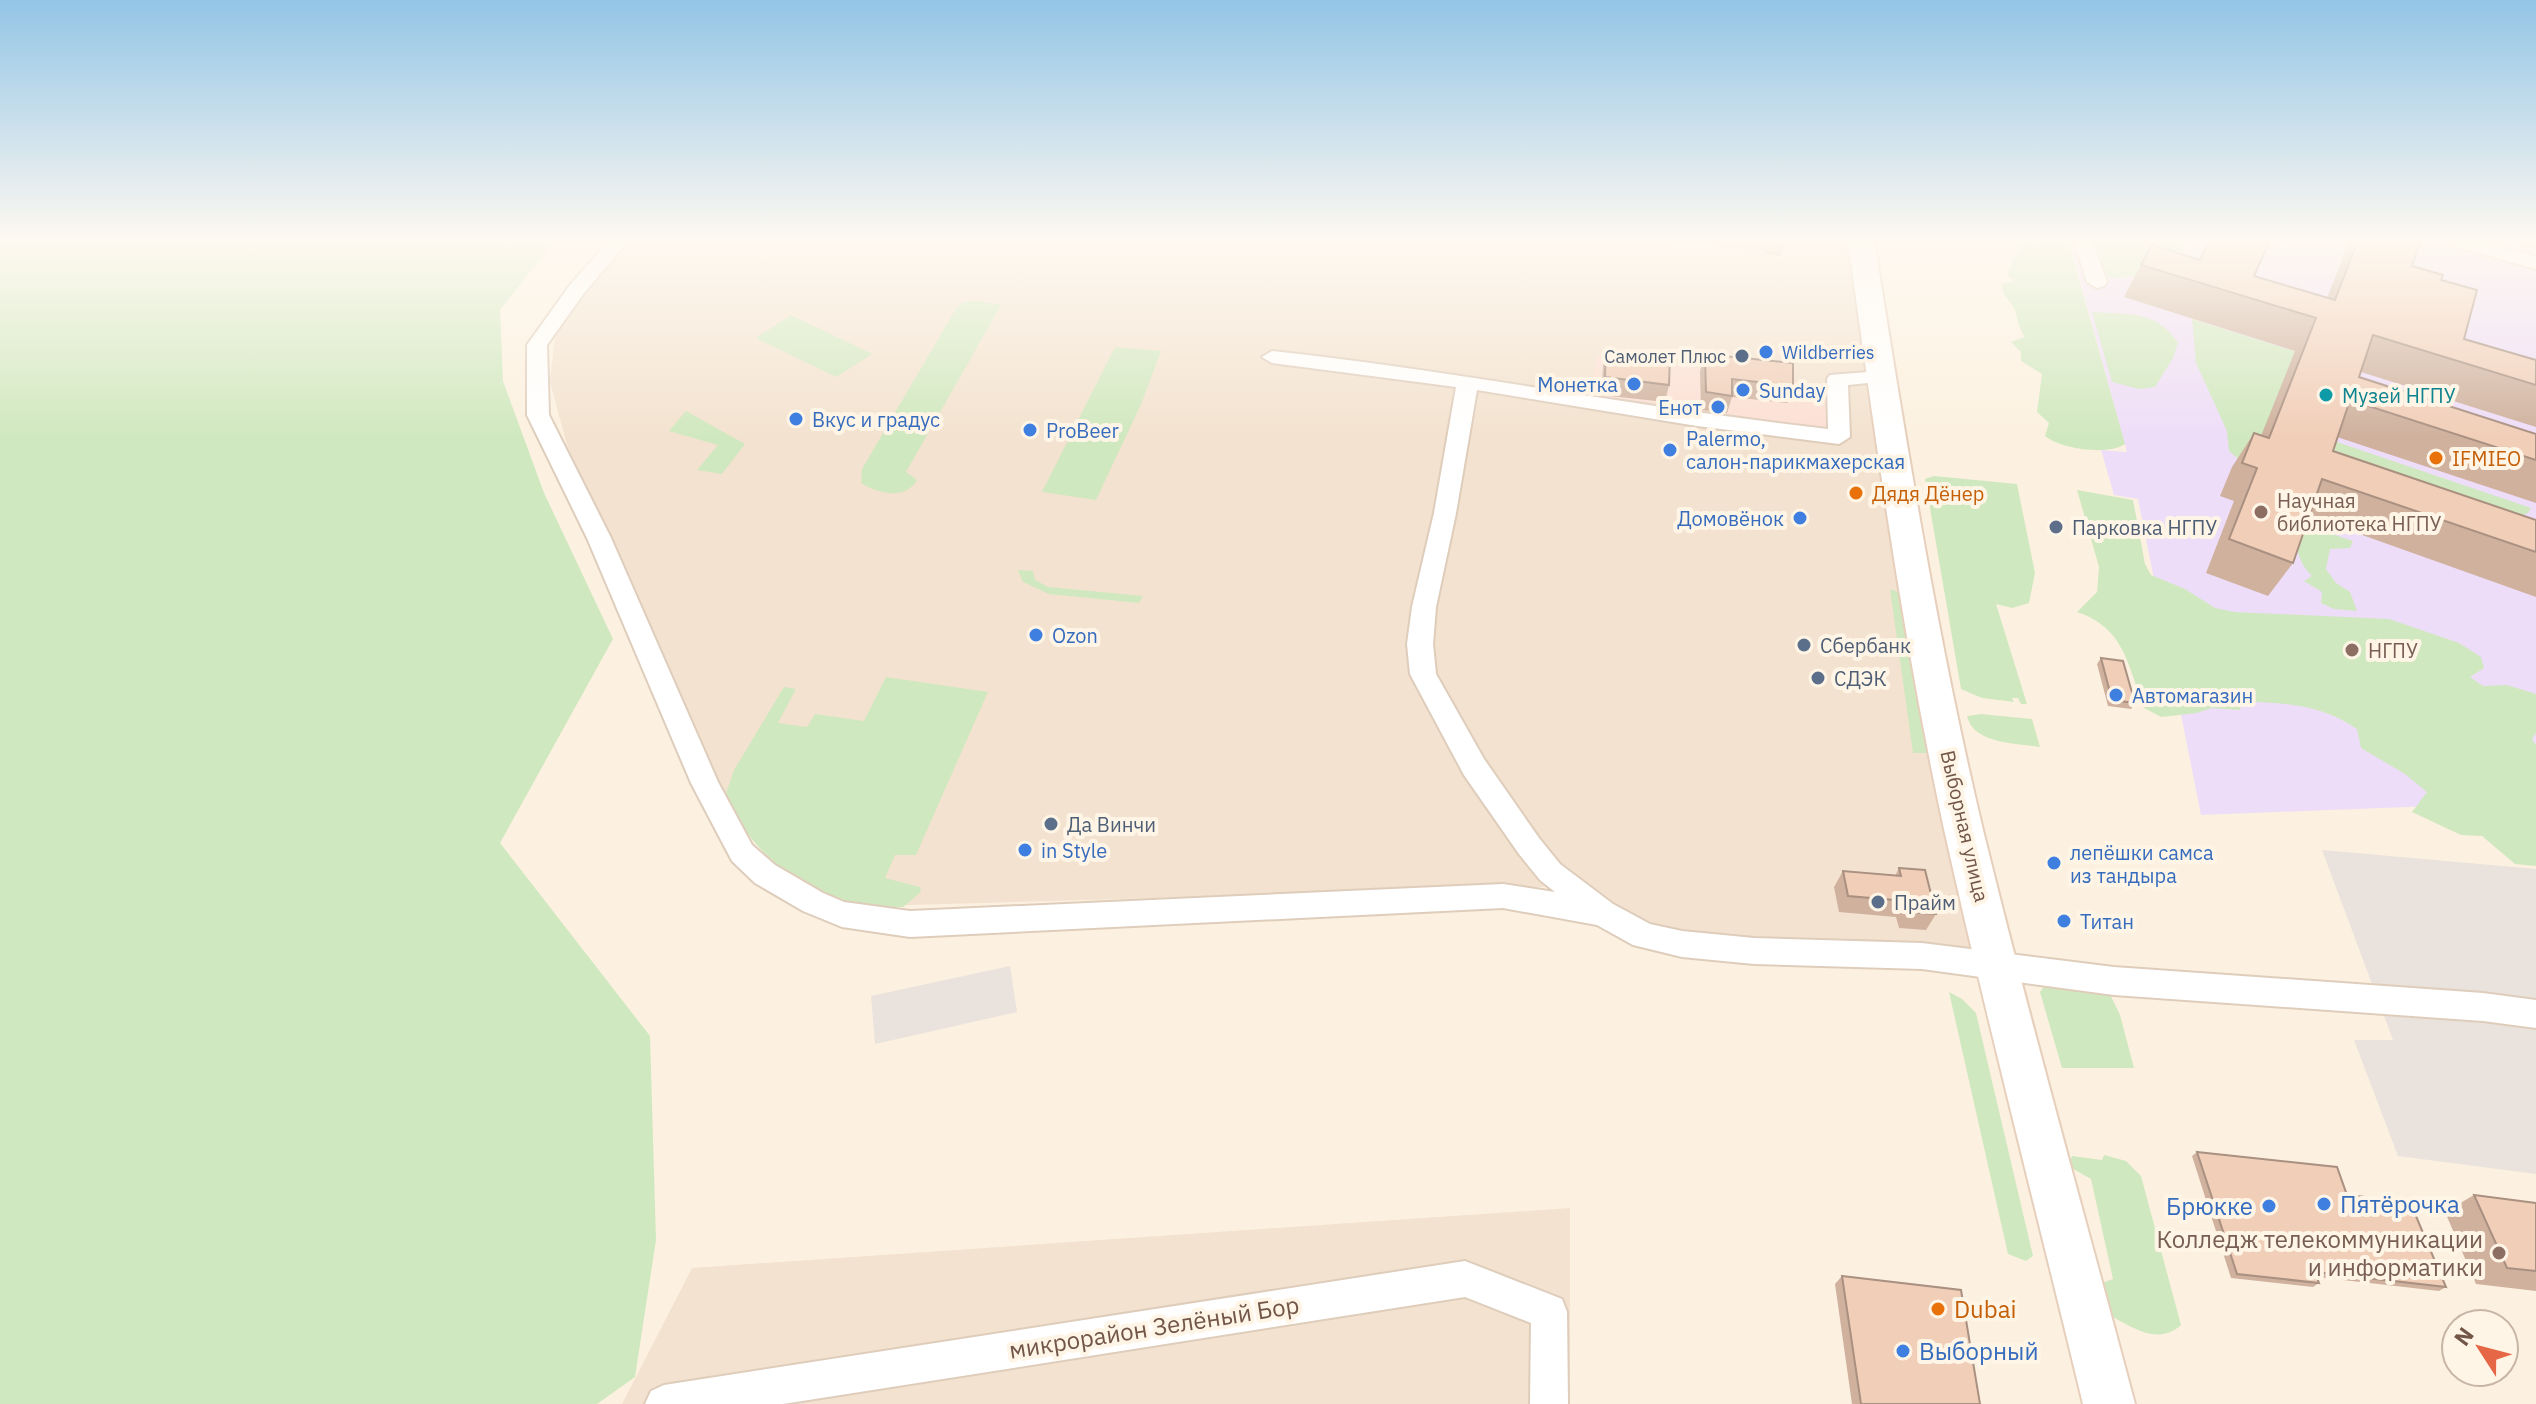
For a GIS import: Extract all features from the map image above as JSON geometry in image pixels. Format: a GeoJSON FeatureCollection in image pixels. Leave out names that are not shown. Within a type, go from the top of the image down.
{"type":"FeatureCollection","features":[{"type":"Feature","properties":{"kind":"main road","name":"Выборная улица"},"geometry":{"type":"LineString","coordinates":[[1871,306],[1942,727],[2109,1404]]}},
{"type":"Feature","properties":{"kind":"street"},"geometry":{"type":"LineString","coordinates":[[565,306],[537,345],[538,415],[599,538],[705,783],[742,853],[765,874],[813,902],[842,914],[910,924],[1503,896],[1603,913]]}},
{"type":"Feature","properties":{"kind":"street"},"geometry":{"type":"LineString","coordinates":[[1272,357],[1468,381],[1590,403],[1839,437],[1837,379],[1881,377]]}},
{"type":"Feature","properties":{"kind":"street"},"geometry":{"type":"LineString","coordinates":[[1468,381],[1445,513],[1424,607],[1420,644],[1423,674],[1474,767],[1529,846],[1550,872],[1603,913],[1644,936],[1682,944],[1754,951],[1922,956],[2114,981],[2483,1007],[2536,1014]]}},
{"type":"Feature","properties":{"kind":"street","name":"микрорайон Зелёный Бор"},"geometry":{"type":"LineString","coordinates":[[664,1404],[1465,1279],[1549,1312],[1549,1404]]}},
{"type":"Feature","properties":{"kind":"shaded area"},"geometry":{"type":"Polygon","coordinates":[[[577,306],[1861,306],[1976,948],[1678,933],[1636,924],[1576,886],[874,906],[813,886],[765,849],[724,792],[567,445],[550,382],[555,333],[577,306]]]}},
{"type":"Feature","properties":{"kind":"shaded area","name":"НГПУ"},"geometry":{"type":"Polygon","coordinates":[[[2087,306],[2536,306],[2536,802],[2201,815],[2138,499],[2114,495],[2101,450],[2127,452],[2087,306]]]}},
{"type":"Feature","properties":{"kind":"shaded area"},"geometry":{"type":"Polygon","coordinates":[[[1596,355],[1836,386],[1839,437],[1590,403],[1596,355]]]}},
{"type":"Feature","properties":{"kind":"shaded area"},"geometry":{"type":"Polygon","coordinates":[[[2322,850],[2536,869],[2536,1174],[2398,1156],[2354,1040],[2393,1040],[2322,850]]]}},
{"type":"Feature","properties":{"kind":"shaded area"},"geometry":{"type":"Polygon","coordinates":[[[1010,966],[1017,1012],[875,1044],[871,996],[1010,966]]]}},
{"type":"Feature","properties":{"kind":"shaded area"},"geometry":{"type":"Polygon","coordinates":[[[1570,1208],[1570,1404],[622,1404],[692,1268],[1570,1208]]]}},
{"type":"Feature","properties":{"kind":"green space"},"geometry":{"type":"Polygon","coordinates":[[[0,306],[504,306],[500,310],[503,381],[544,493],[613,639],[500,843],[650,1036],[656,1240],[635,1377],[597,1404],[0,1404],[0,306]]]}},
{"type":"Feature","properties":{"kind":"green space"},"geometry":{"type":"Polygon","coordinates":[[[1001,306],[906,472],[917,480],[899,493],[875,490],[861,483],[862,469],[957,307],[1001,306]]]}},
{"type":"Feature","properties":{"kind":"green space"},"geometry":{"type":"Polygon","coordinates":[[[2012,306],[2086,306],[2125,444],[2108,450],[2085,449],[2052,441],[2045,436],[2049,423],[2037,412],[2042,374],[2021,361],[2021,352],[2011,342],[2025,337],[2012,306]]]}},
{"type":"Feature","properties":{"kind":"green space"},"geometry":{"type":"Polygon","coordinates":[[[2092,312],[2140,316],[2160,324],[2169,332],[2178,343],[2173,358],[2155,387],[2139,389],[2112,382],[2092,312]]]}},
{"type":"Feature","properties":{"kind":"green space"},"geometry":{"type":"Polygon","coordinates":[[[791,315],[872,354],[836,377],[756,338],[791,315]]]}},
{"type":"Feature","properties":{"kind":"green space"},"geometry":{"type":"Polygon","coordinates":[[[2192,319],[2313,357],[2248,467],[2229,451],[2227,431],[2196,363],[2192,319]]]}},
{"type":"Feature","properties":{"kind":"green space"},"geometry":{"type":"Polygon","coordinates":[[[1115,347],[1161,351],[1142,402],[1096,500],[1042,492],[1115,347]]]}},
{"type":"Feature","properties":{"kind":"green space"},"geometry":{"type":"Polygon","coordinates":[[[686,411],[745,444],[722,474],[697,470],[718,445],[669,431],[686,411]]]}},
{"type":"Feature","properties":{"kind":"green space"},"geometry":{"type":"Polygon","coordinates":[[[2334,441],[2531,508],[2528,513],[2512,519],[2330,451],[2334,441]]]}},
{"type":"Feature","properties":{"kind":"green space"},"geometry":{"type":"Polygon","coordinates":[[[1934,476],[2017,484],[2035,573],[2029,603],[2012,608],[1996,604],[2027,704],[2021,704],[2018,698],[2012,698],[2014,702],[1982,698],[1961,689],[1925,479],[1934,476]]]}},
{"type":"Feature","properties":{"kind":"green space"},"geometry":{"type":"Polygon","coordinates":[[[2077,490],[2133,500],[2145,564],[2151,575],[2185,589],[2215,608],[2235,612],[2389,619],[2459,643],[2481,657],[2484,668],[2470,677],[2483,686],[2507,685],[2536,694],[2536,733],[2532,739],[2536,745],[2536,866],[2515,864],[2482,836],[2461,835],[2412,812],[2427,792],[2405,774],[2361,748],[2357,729],[2329,714],[2302,706],[2242,701],[2240,710],[2211,708],[2197,713],[2161,717],[2144,708],[2128,663],[2115,638],[2093,619],[2077,612],[2097,592],[2099,567],[2077,490]]]}},
{"type":"Feature","properties":{"kind":"green space"},"geometry":{"type":"Polygon","coordinates":[[[2299,528],[2326,532],[2353,541],[2350,548],[2330,549],[2326,569],[2336,583],[2350,592],[2357,611],[2334,609],[2321,603],[2322,592],[2304,581],[2312,576],[2299,554],[2299,528]]]}},
{"type":"Feature","properties":{"kind":"green space"},"geometry":{"type":"Polygon","coordinates":[[[1018,570],[1033,571],[1035,580],[1048,587],[1143,596],[1139,603],[1049,594],[1023,582],[1018,570]]]}},
{"type":"Feature","properties":{"kind":"green space"},"geometry":{"type":"Polygon","coordinates":[[[1890,589],[1902,594],[1927,753],[1913,753],[1890,589]]]}},
{"type":"Feature","properties":{"kind":"green space"},"geometry":{"type":"Polygon","coordinates":[[[886,677],[988,692],[916,855],[895,855],[885,878],[920,887],[921,892],[903,907],[859,905],[837,899],[797,879],[778,866],[747,833],[726,793],[734,770],[784,687],[796,689],[778,723],[807,727],[815,714],[864,721],[886,677]]]}},
{"type":"Feature","properties":{"kind":"green space"},"geometry":{"type":"Polygon","coordinates":[[[1981,714],[2032,719],[2040,747],[1986,737],[1971,725],[1967,716],[1981,714]]]}},
{"type":"Feature","properties":{"kind":"green space"},"geometry":{"type":"Polygon","coordinates":[[[2045,985],[2107,988],[2120,1015],[2134,1068],[2062,1068],[2040,992],[2045,985]]]}},
{"type":"Feature","properties":{"kind":"green space"},"geometry":{"type":"Polygon","coordinates":[[[1949,992],[1962,999],[1976,1013],[2033,1256],[2026,1261],[2008,1254],[1949,992]]]}},
{"type":"Feature","properties":{"kind":"green space"},"geometry":{"type":"Polygon","coordinates":[[[2104,1155],[2126,1161],[2141,1176],[2181,1325],[2172,1331],[2162,1334],[2144,1332],[2105,1313],[2099,1284],[2113,1279],[2091,1179],[2068,1166],[2072,1156],[2102,1160],[2104,1155]]]}},
{"type":"Feature","properties":{"kind":"building"},"geometry":{"type":"Polygon","coordinates":[[[2275,306],[2473,306],[2464,339],[2536,360],[2536,385],[2373,335],[2359,377],[2536,434],[2536,460],[2350,400],[2333,451],[2536,520],[2536,552],[2322,479],[2293,563],[2229,539],[2257,468],[2242,463],[2254,433],[2269,438],[2316,318],[2275,306]]]}},
{"type":"Feature","properties":{"kind":"building"},"geometry":{"type":"Polygon","coordinates":[[[1606,349],[1670,356],[1669,385],[1605,377],[1606,349]]]}},
{"type":"Feature","properties":{"kind":"building"},"geometry":{"type":"Polygon","coordinates":[[[1705,354],[1793,363],[1793,386],[1732,379],[1732,396],[1706,392],[1705,354]]]}},
{"type":"Feature","properties":{"kind":"building","name":"Автомагазин"},"geometry":{"type":"Polygon","coordinates":[[[2101,658],[2123,661],[2135,703],[2112,700],[2101,658]]]}},
{"type":"Feature","properties":{"kind":"building"},"geometry":{"type":"Polygon","coordinates":[[[1899,868],[1925,870],[1936,914],[1909,912],[1906,901],[1848,896],[1843,871],[1901,876],[1899,868]]]}},
{"type":"Feature","properties":{"kind":"building"},"geometry":{"type":"Polygon","coordinates":[[[2197,1152],[2337,1167],[2347,1195],[2410,1202],[2446,1287],[2315,1272],[2319,1283],[2237,1274],[2197,1152]]]}},
{"type":"Feature","properties":{"kind":"building"},"geometry":{"type":"Polygon","coordinates":[[[2474,1195],[2536,1203],[2536,1271],[2507,1268],[2474,1195]]]}},
{"type":"Feature","properties":{"kind":"building","name":"Выборный"},"geometry":{"type":"Polygon","coordinates":[[[1842,1276],[1961,1290],[1980,1404],[1861,1404],[1842,1276]]]}},
{"type":"Feature","properties":{"kind":"place","name":"Wildberries"},"geometry":{"type":"Point","coordinates":[1766,352]}},
{"type":"Feature","properties":{"kind":"place","name":"Самолет Плюс"},"geometry":{"type":"Point","coordinates":[1742,356]}},
{"type":"Feature","properties":{"kind":"place","name":"Монетка"},"geometry":{"type":"Point","coordinates":[1634,384]}},
{"type":"Feature","properties":{"kind":"place","name":"Sunday"},"geometry":{"type":"Point","coordinates":[1743,390]}},
{"type":"Feature","properties":{"kind":"place","name":"Музей НГПУ"},"geometry":{"type":"Point","coordinates":[2326,395]}},
{"type":"Feature","properties":{"kind":"place","name":"Енот"},"geometry":{"type":"Point","coordinates":[1718,407]}},
{"type":"Feature","properties":{"kind":"place","name":"Вкус и градус"},"geometry":{"type":"Point","coordinates":[796,419]}},
{"type":"Feature","properties":{"kind":"place","name":"ProBeer"},"geometry":{"type":"Point","coordinates":[1030,430]}},
{"type":"Feature","properties":{"kind":"place","name":"Palermo, салон-парикмахерская"},"geometry":{"type":"Point","coordinates":[1670,450]}},
{"type":"Feature","properties":{"kind":"place","name":"IFMIEO"},"geometry":{"type":"Point","coordinates":[2436,458]}},
{"type":"Feature","properties":{"kind":"place","name":"Дядя Дёнер"},"geometry":{"type":"Point","coordinates":[1856,493]}},
{"type":"Feature","properties":{"kind":"place","name":"Научная библиотека НГПУ"},"geometry":{"type":"Point","coordinates":[2261,512]}},
{"type":"Feature","properties":{"kind":"place","name":"Домовёнок"},"geometry":{"type":"Point","coordinates":[1800,518]}},
{"type":"Feature","properties":{"kind":"place","name":"Парковка НГПУ"},"geometry":{"type":"Point","coordinates":[2056,527]}},
{"type":"Feature","properties":{"kind":"place","name":"Ozon"},"geometry":{"type":"Point","coordinates":[1036,635]}},
{"type":"Feature","properties":{"kind":"place","name":"Сбербанк"},"geometry":{"type":"Point","coordinates":[1804,645]}},
{"type":"Feature","properties":{"kind":"place","name":"НГПУ"},"geometry":{"type":"Point","coordinates":[2352,650]}},
{"type":"Feature","properties":{"kind":"place","name":"СДЭК"},"geometry":{"type":"Point","coordinates":[1818,678]}},
{"type":"Feature","properties":{"kind":"place","name":"Автомагазин"},"geometry":{"type":"Point","coordinates":[2116,695]}},
{"type":"Feature","properties":{"kind":"place","name":"Да Винчи"},"geometry":{"type":"Point","coordinates":[1051,824]}},
{"type":"Feature","properties":{"kind":"place","name":"in Style"},"geometry":{"type":"Point","coordinates":[1025,850]}},
{"type":"Feature","properties":{"kind":"place","name":"лепёшки самса из тандыра"},"geometry":{"type":"Point","coordinates":[2054,863]}},
{"type":"Feature","properties":{"kind":"place","name":"Прайм"},"geometry":{"type":"Point","coordinates":[1878,902]}},
{"type":"Feature","properties":{"kind":"place","name":"Титан"},"geometry":{"type":"Point","coordinates":[2064,921]}},
{"type":"Feature","properties":{"kind":"place","name":"Пятёрочка"},"geometry":{"type":"Point","coordinates":[2324,1204]}},
{"type":"Feature","properties":{"kind":"place","name":"Брюкке"},"geometry":{"type":"Point","coordinates":[2269,1206]}},
{"type":"Feature","properties":{"kind":"place","name":"Колледж телекоммуникации и информатики"},"geometry":{"type":"Point","coordinates":[2499,1253]}},
{"type":"Feature","properties":{"kind":"place","name":"Dubai"},"geometry":{"type":"Point","coordinates":[1938,1309]}},
{"type":"Feature","properties":{"kind":"place","name":"Выборный"},"geometry":{"type":"Point","coordinates":[1903,1351]}}]}
